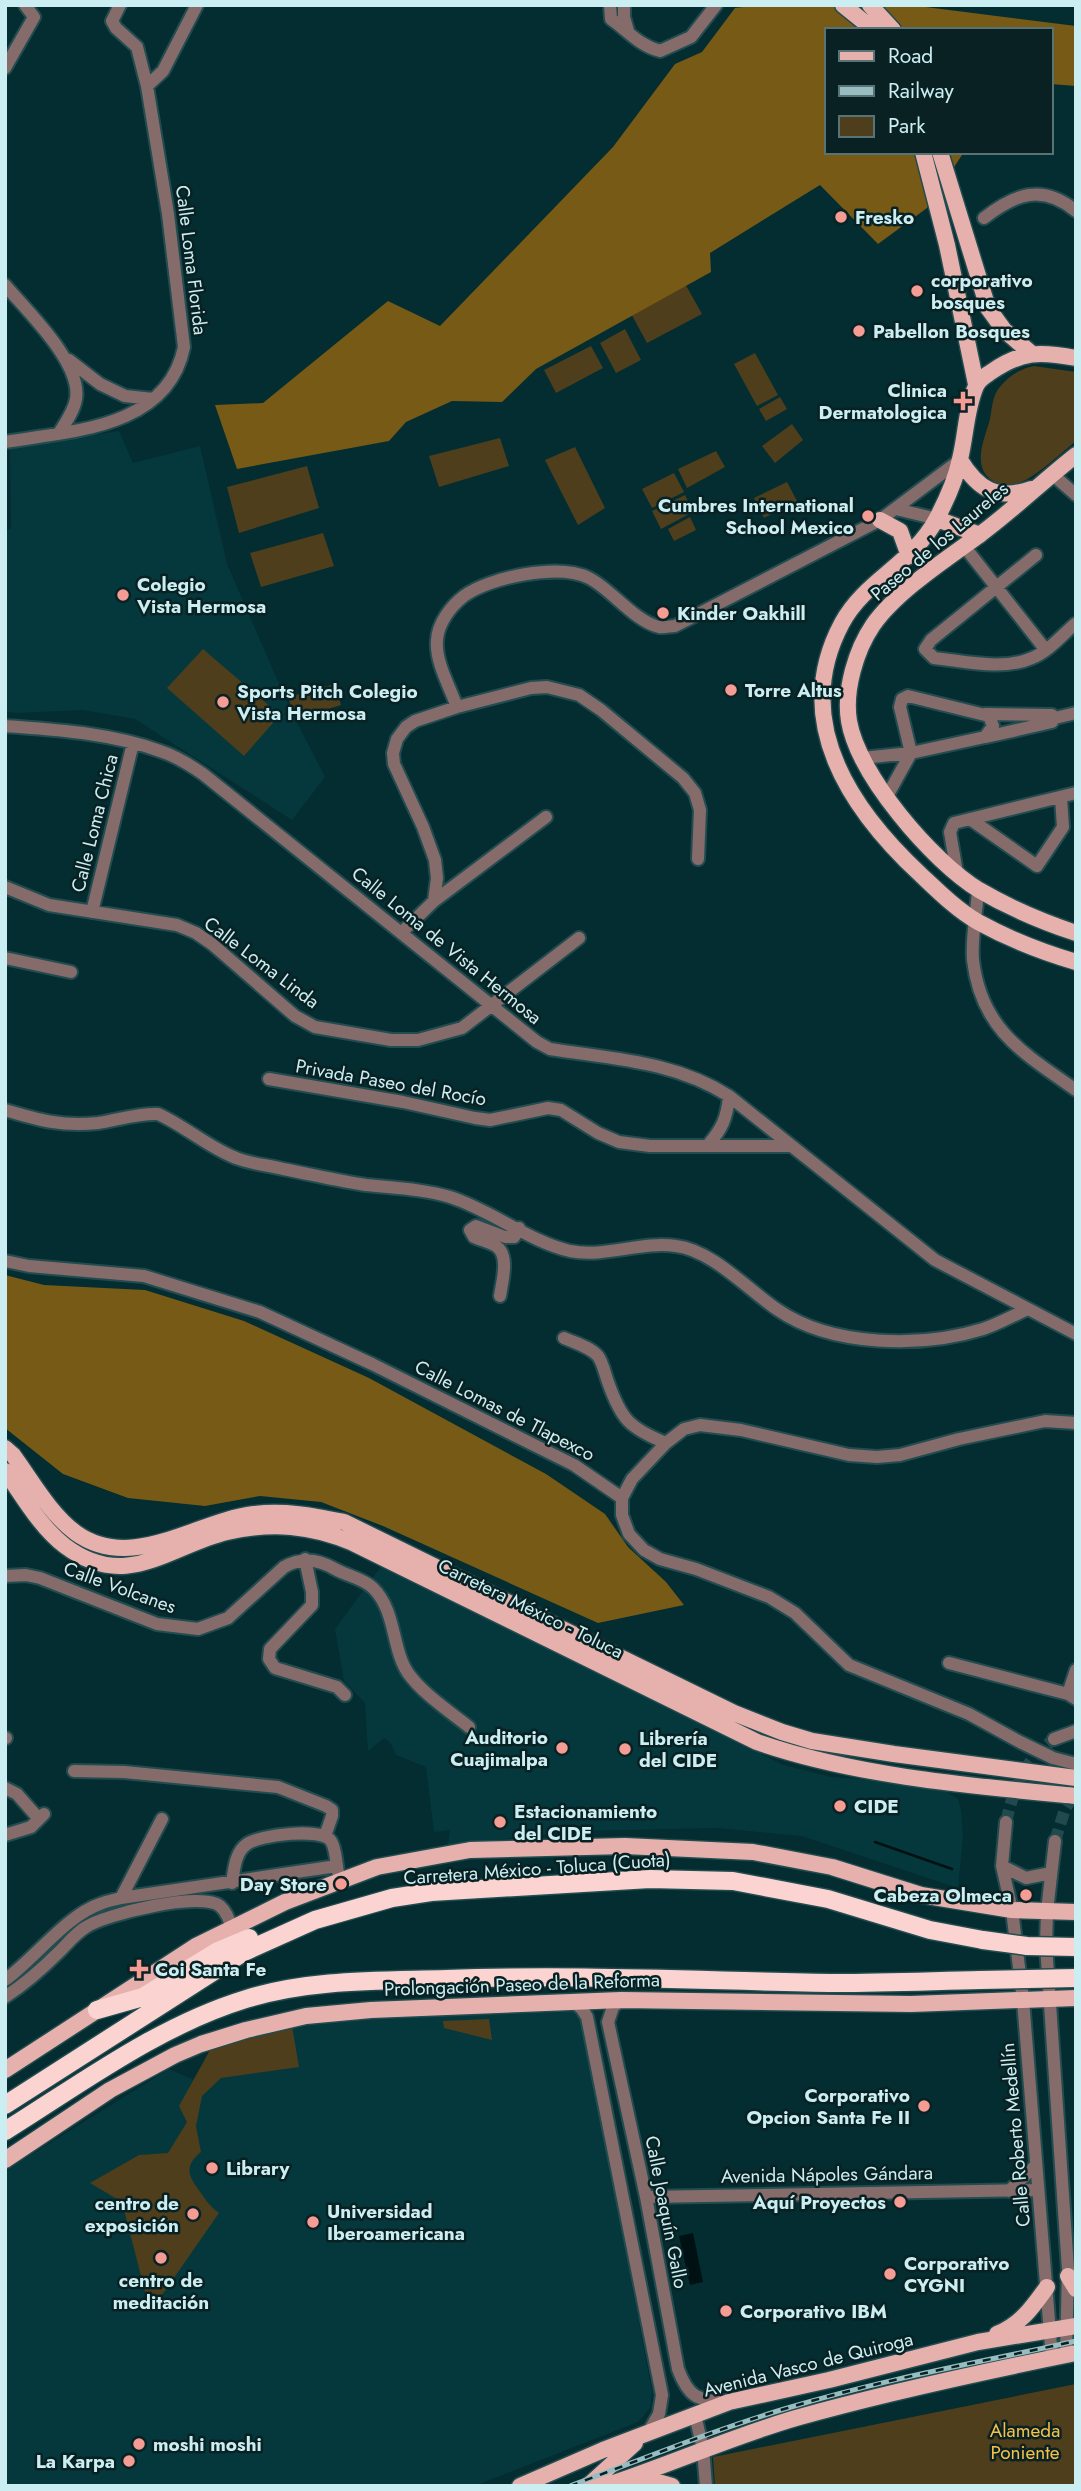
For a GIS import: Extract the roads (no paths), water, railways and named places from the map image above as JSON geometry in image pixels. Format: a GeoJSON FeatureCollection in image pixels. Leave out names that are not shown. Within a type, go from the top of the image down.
{"type":"FeatureCollection","features":[{"type":"Feature","properties":{"kind":"highway","name":"Carretera México - Toluca (Cuota)"},"geometry":{"type":"LineString","coordinates":[[5,2105],[244,1952],[315,1920],[392,1898],[430,1892],[650,1879],[733,1881],[828,1899],[930,1930],[1027,1946],[1076,1947]]}},
{"type":"Feature","properties":{"kind":"highway"},"geometry":{"type":"LineString","coordinates":[[91,2014],[141,2005],[235,1937],[291,1919],[315,1920]]}},
{"type":"Feature","properties":{"kind":"highway"},"geometry":{"type":"LineString","coordinates":[[5,2131],[181,2024],[271,1992],[338,1984],[484,1977],[625,1977],[840,1983],[1076,1978]]}},
{"type":"Feature","properties":{"kind":"main road"},"geometry":{"type":"LineString","coordinates":[[844,5],[872,28]]}},
{"type":"Feature","properties":{"kind":"main road"},"geometry":{"type":"LineString","coordinates":[[870,5],[892,28]]}},
{"type":"Feature","properties":{"kind":"main road"},"geometry":{"type":"LineString","coordinates":[[924,154],[970,344],[976,384],[1005,362],[1031,353],[1076,358]]}},
{"type":"Feature","properties":{"kind":"main road"},"geometry":{"type":"LineString","coordinates":[[941,154],[988,308],[1004,330],[1031,353]]}},
{"type":"Feature","properties":{"kind":"main road","name":"Paseo de los Laureles"},"geometry":{"type":"LineString","coordinates":[[976,384],[960,460],[937,519],[909,556],[869,589],[842,623],[822,675],[822,705],[832,755],[842,779],[867,817],[906,861],[941,894],[976,921],[1044,953],[1076,962]]}},
{"type":"Feature","properties":{"kind":"main road","name":"Paseo de los Laureles"},"geometry":{"type":"LineString","coordinates":[[1076,455],[889,606],[865,638],[853,672],[847,708],[849,724],[862,758],[886,798],[923,841],[978,889],[1055,926],[1076,933]]}},
{"type":"Feature","properties":{"kind":"main road"},"geometry":{"type":"LineString","coordinates":[[960,460],[970,475],[986,489],[1012,494],[1036,487]]}},
{"type":"Feature","properties":{"kind":"main road"},"geometry":{"type":"LineString","coordinates":[[937,519],[980,535]]}},
{"type":"Feature","properties":{"kind":"main road"},"geometry":{"type":"LineString","coordinates":[[880,520],[900,531],[909,556]]}},
{"type":"Feature","properties":{"kind":"main road"},"geometry":{"type":"LineString","coordinates":[[889,573],[898,582],[903,594]]}},
{"type":"Feature","properties":{"kind":"main road"},"geometry":{"type":"LineString","coordinates":[[869,589],[880,602],[889,606]]}},
{"type":"Feature","properties":{"kind":"main road"},"geometry":{"type":"LineString","coordinates":[[842,623],[856,635],[840,694],[847,708]]}},
{"type":"Feature","properties":{"kind":"main road","name":"Carretera México - Toluca"},"geometry":{"type":"LineString","coordinates":[[5,1448],[60,1519],[95,1544],[118,1549],[148,1546],[253,1514],[294,1512],[344,1522],[734,1713],[782,1732],[812,1741],[894,1754],[1076,1778]]}},
{"type":"Feature","properties":{"kind":"main road","name":"Carretera México - Toluca"},"geometry":{"type":"LineString","coordinates":[[5,1471],[29,1507],[56,1538],[78,1554],[93,1560],[107,1564],[143,1564],[206,1538],[246,1529],[279,1525],[317,1530],[353,1543],[757,1742],[856,1768],[1076,1796]]}},
{"type":"Feature","properties":{"kind":"main road"},"geometry":{"type":"LineString","coordinates":[[235,1937],[285,1902],[338,1874],[470,1850],[625,1846],[752,1852],[832,1867],[920,1895],[1012,1909],[1076,1912]]}},
{"type":"Feature","properties":{"kind":"main road","name":"Prolongación Paseo de la Reforma"},"geometry":{"type":"LineString","coordinates":[[5,2160],[140,2073],[201,2044],[306,2016],[621,2000],[863,2004],[1076,1998]]}},
{"type":"Feature","properties":{"kind":"main road"},"geometry":{"type":"LineString","coordinates":[[5,2070],[91,2014]]}},
{"type":"Feature","properties":{"kind":"main road"},"geometry":{"type":"LineString","coordinates":[[978,2342],[1013,2327],[1034,2306],[1047,2287]]}},
{"type":"Feature","properties":{"kind":"main road","name":"Avenida Vasco de Quiroga"},"geometry":{"type":"LineString","coordinates":[[520,2486],[729,2402],[978,2342],[1064,2328]]}},
{"type":"Feature","properties":{"kind":"main road"},"geometry":{"type":"LineString","coordinates":[[616,2483],[704,2449],[794,2419],[935,2383],[1065,2355]]}},
{"type":"Feature","properties":{"kind":"main road"},"geometry":{"type":"LineString","coordinates":[[588,2486],[613,2461],[648,2433]]}},
{"type":"Feature","properties":{"kind":"main road"},"geometry":{"type":"LineString","coordinates":[[616,2483],[651,2480],[671,2486]]}},
{"type":"Feature","properties":{"kind":"street"},"geometry":{"type":"LineString","coordinates":[[5,68],[34,17],[24,5]]}},
{"type":"Feature","properties":{"kind":"street","name":"Calle Loma Florida"},"geometry":{"type":"LineString","coordinates":[[5,442],[100,426],[125,417],[153,399],[171,382],[180,365],[184,346],[168,214],[147,86],[137,47],[112,21],[120,5]]}},
{"type":"Feature","properties":{"kind":"street"},"geometry":{"type":"LineString","coordinates":[[147,86],[163,71],[197,5]]}},
{"type":"Feature","properties":{"kind":"street"},"geometry":{"type":"LineString","coordinates":[[610,5],[611,19]]}},
{"type":"Feature","properties":{"kind":"street"},"geometry":{"type":"LineString","coordinates":[[611,19],[624,5]]}},
{"type":"Feature","properties":{"kind":"street"},"geometry":{"type":"LineString","coordinates":[[624,5],[628,31]]}},
{"type":"Feature","properties":{"kind":"street"},"geometry":{"type":"LineString","coordinates":[[611,19],[636,40],[655,50],[671,48],[698,32],[716,5]]}},
{"type":"Feature","properties":{"kind":"street"},"geometry":{"type":"LineString","coordinates":[[984,218],[1015,197],[1032,194],[1057,199],[1076,211]]}},
{"type":"Feature","properties":{"kind":"street"},"geometry":{"type":"LineString","coordinates":[[5,285],[65,358],[100,384],[125,396],[153,399]]}},
{"type":"Feature","properties":{"kind":"street"},"geometry":{"type":"LineString","coordinates":[[59,433],[76,399],[77,387],[65,358]]}},
{"type":"Feature","properties":{"kind":"street"},"geometry":{"type":"LineString","coordinates":[[457,707],[437,653],[437,638],[452,607],[467,594],[505,578],[568,571],[588,578],[647,621],[660,627],[675,626],[880,520],[960,460]]}},
{"type":"Feature","properties":{"kind":"street"},"geometry":{"type":"LineString","coordinates":[[1052,474],[1076,495]]}},
{"type":"Feature","properties":{"kind":"street"},"geometry":{"type":"LineString","coordinates":[[895,509],[937,519]]}},
{"type":"Feature","properties":{"kind":"street"},"geometry":{"type":"LineString","coordinates":[[964,546],[1045,649]]}},
{"type":"Feature","properties":{"kind":"street"},"geometry":{"type":"LineString","coordinates":[[1036,555],[926,644],[925,649],[934,658],[1003,664],[1034,658],[1075,624]]}},
{"type":"Feature","properties":{"kind":"street"},"geometry":{"type":"LineString","coordinates":[[434,901],[437,878],[435,860],[394,764],[393,752],[397,739],[415,720],[531,688],[547,687],[579,695],[669,765],[695,793],[700,818],[698,859]]}},
{"type":"Feature","properties":{"kind":"street"},"geometry":{"type":"LineString","coordinates":[[886,798],[911,753],[900,707],[905,696],[985,714],[1052,715],[1055,718]]}},
{"type":"Feature","properties":{"kind":"street"},"geometry":{"type":"LineString","coordinates":[[862,758],[911,753],[1052,722],[1055,718],[1076,713]]}},
{"type":"Feature","properties":{"kind":"street"},"geometry":{"type":"LineString","coordinates":[[985,714],[989,716],[993,726],[985,737]]}},
{"type":"Feature","properties":{"kind":"street","name":"Calle Loma de Vista Hermosa"},"geometry":{"type":"LineString","coordinates":[[5,726],[79,732],[133,743],[160,751],[204,774],[537,1042],[550,1049],[660,1066],[687,1074],[729,1096],[935,1260],[1076,1334]]}},
{"type":"Feature","properties":{"kind":"street","name":"Calle Loma Chica"},"geometry":{"type":"LineString","coordinates":[[92,912],[133,743]]}},
{"type":"Feature","properties":{"kind":"street"},"geometry":{"type":"LineString","coordinates":[[957,873],[950,832],[954,823],[1076,793]]}},
{"type":"Feature","properties":{"kind":"street"},"geometry":{"type":"LineString","coordinates":[[970,819],[1037,866],[1063,827],[1061,798]]}},
{"type":"Feature","properties":{"kind":"street"},"geometry":{"type":"LineString","coordinates":[[402,932],[434,901],[546,817]]}},
{"type":"Feature","properties":{"kind":"street","name":"Calle Loma Linda"},"geometry":{"type":"LineString","coordinates":[[5,887],[49,905],[177,925],[212,944],[295,1016],[315,1027],[391,1040],[418,1040],[462,1028],[579,938]]}},
{"type":"Feature","properties":{"kind":"street"},"geometry":{"type":"LineString","coordinates":[[978,889],[973,957],[979,993],[993,1022],[1018,1049],[1076,1090]]}},
{"type":"Feature","properties":{"kind":"street"},"geometry":{"type":"LineString","coordinates":[[5,958],[71,972]]}},
{"type":"Feature","properties":{"kind":"street","name":"Privada Paseo del Rocío"},"geometry":{"type":"LineString","coordinates":[[269,1080],[490,1120],[548,1108],[561,1110],[618,1142],[650,1146],[791,1146]]}},
{"type":"Feature","properties":{"kind":"street"},"geometry":{"type":"LineString","coordinates":[[708,1146],[727,1118],[729,1096]]}},
{"type":"Feature","properties":{"kind":"street"},"geometry":{"type":"LineString","coordinates":[[5,1110],[52,1124],[97,1123],[148,1113],[158,1114],[237,1159],[350,1183],[429,1192],[488,1211],[540,1239],[570,1251],[595,1253],[677,1245],[708,1258],[779,1311],[804,1325],[830,1334],[864,1339],[946,1337],[984,1329],[1026,1310]]}},
{"type":"Feature","properties":{"kind":"street"},"geometry":{"type":"LineString","coordinates":[[500,1296],[504,1259],[502,1252],[497,1246],[474,1237],[470,1230],[476,1226],[505,1237],[514,1237],[519,1228]]}},
{"type":"Feature","properties":{"kind":"street","name":"Calle Lomas de Tlapexco"},"geometry":{"type":"LineString","coordinates":[[5,1261],[29,1266],[144,1276],[260,1312],[372,1364],[574,1465],[622,1499]]}},
{"type":"Feature","properties":{"kind":"street"},"geometry":{"type":"LineString","coordinates":[[564,1338],[591,1350],[599,1358],[612,1395],[624,1418],[639,1432],[666,1443]]}},
{"type":"Feature","properties":{"kind":"street"},"geometry":{"type":"LineString","coordinates":[[1076,1423],[1045,1422],[959,1439],[900,1455],[877,1457],[849,1455],[720,1426],[700,1425],[684,1429],[666,1443],[632,1479],[622,1499],[622,1515],[628,1534],[644,1550],[660,1559],[696,1569],[769,1597],[795,1613],[849,1665],[969,1714],[1031,1748],[1076,1765]]}},
{"type":"Feature","properties":{"kind":"street"},"geometry":{"type":"LineString","coordinates":[[345,1695],[337,1687],[275,1668],[269,1659],[270,1649],[312,1605],[305,1559],[330,1566],[374,1588],[385,1604],[407,1671],[423,1689],[469,1727]]}},
{"type":"Feature","properties":{"kind":"street","name":"Calle Volcanes"},"geometry":{"type":"LineString","coordinates":[[5,1576],[26,1575],[40,1578],[157,1624],[198,1629],[228,1618],[284,1567],[305,1559]]}},
{"type":"Feature","properties":{"kind":"street"},"geometry":{"type":"LineString","coordinates":[[949,1662],[1072,1696],[1076,1670]]}},
{"type":"Feature","properties":{"kind":"street"},"geometry":{"type":"LineString","coordinates":[[1054,1740],[1076,1731]]}},
{"type":"Feature","properties":{"kind":"street"},"geometry":{"type":"LineString","coordinates":[[74,1771],[159,1774],[278,1787],[332,1810],[325,1836]]}},
{"type":"Feature","properties":{"kind":"street"},"geometry":{"type":"LineString","coordinates":[[5,1788],[17,1794],[42,1817],[31,1826],[5,1835]]}},
{"type":"Feature","properties":{"kind":"street"},"geometry":{"type":"LineString","coordinates":[[121,1898],[162,1819]]}},
{"type":"Feature","properties":{"kind":"street","name":"Calle Roberto Medellín"},"geometry":{"type":"LineString","coordinates":[[1006,1822],[1002,1866],[1012,1909],[1023,2000],[1047,2287],[1064,2328]]}},
{"type":"Feature","properties":{"kind":"street"},"geometry":{"type":"LineString","coordinates":[[5,1980],[74,1919],[98,1904],[121,1898],[232,1883],[338,1874],[331,1841],[315,1832],[260,1838],[241,1850],[234,1867],[232,1883]]}},
{"type":"Feature","properties":{"kind":"street","name":"Calle Roberto Medellín"},"geometry":{"type":"LineString","coordinates":[[1055,1841],[1047,1911],[1049,1999],[1066,2251],[1072,2283],[1064,2328],[1065,2355]]}},
{"type":"Feature","properties":{"kind":"street"},"geometry":{"type":"LineString","coordinates":[[1002,1866],[1026,1878],[1051,1873]]}},
{"type":"Feature","properties":{"kind":"street"},"geometry":{"type":"LineString","coordinates":[[5,1997],[34,1976],[84,1928],[103,1918],[174,1903],[202,1901],[220,1906],[228,1916],[235,1937]]}},
{"type":"Feature","properties":{"kind":"street","name":"Calle Joaquín Gallo"},"geometry":{"type":"LineString","coordinates":[[621,2000],[614,2007],[608,2022],[646,2197],[678,2369],[684,2385],[699,2398],[729,2402]]}},
{"type":"Feature","properties":{"kind":"street"},"geometry":{"type":"LineString","coordinates":[[574,2002],[587,2017],[657,2372],[661,2406],[648,2433]]}},
{"type":"Feature","properties":{"kind":"street"},"geometry":{"type":"LineString","coordinates":[[594,2057],[605,2052],[615,2057]]}},
{"type":"Feature","properties":{"kind":"street"},"geometry":{"type":"LineString","coordinates":[[1009,2191],[1036,2165]]}},
{"type":"Feature","properties":{"kind":"street","name":"Avenida Nápoles Gándara"},"geometry":{"type":"LineString","coordinates":[[646,2197],[1037,2190]]}},
{"type":"Feature","properties":{"kind":"street"},"geometry":{"type":"LineString","coordinates":[[1044,2255],[1056,2262],[1066,2251]]}},
{"type":"Feature","properties":{"kind":"street"},"geometry":{"type":"LineString","coordinates":[[657,2372],[678,2369]]}},
{"type":"Feature","properties":{"kind":"street"},"geometry":{"type":"LineString","coordinates":[[695,2414],[704,2449],[706,2486]]}},
{"type":"Feature","properties":{"kind":"waterway"},"geometry":{"type":"LineString","coordinates":[[875,1842],[952,1869]]}},
{"type":"Feature","properties":{"kind":"tunnel"},"geometry":{"type":"LineString","coordinates":[[1006,1822],[1022,1775],[1035,1756],[1054,1739]]}},
{"type":"Feature","properties":{"kind":"tunnel"},"geometry":{"type":"LineString","coordinates":[[1055,1841],[1065,1809],[1076,1791]]}},
{"type":"Feature","properties":{"kind":"railway"},"geometry":{"type":"LineString","coordinates":[[570,2486],[791,2407],[897,2379],[1076,2341]]}},
{"type":"Feature","properties":{"kind":"place","name":"Fresko"},"geometry":{"type":"Point","coordinates":[841,217]}},
{"type":"Feature","properties":{"kind":"place","name":"corporativo bosques"},"geometry":{"type":"Point","coordinates":[917,291]}},
{"type":"Feature","properties":{"kind":"place","name":"Pabellon Bosques"},"geometry":{"type":"Point","coordinates":[859,331]}},
{"type":"Feature","properties":{"kind":"place","name":"Clinica Dermatologica"},"geometry":{"type":"Point","coordinates":[963,401]}},
{"type":"Feature","properties":{"kind":"place","name":"Cumbres International School Mexico"},"geometry":{"type":"Point","coordinates":[868,516]}},
{"type":"Feature","properties":{"kind":"place","name":"Colegio Vista Hermosa"},"geometry":{"type":"Point","coordinates":[123,595]}},
{"type":"Feature","properties":{"kind":"place","name":"Kinder Oakhill"},"geometry":{"type":"Point","coordinates":[663,613]}},
{"type":"Feature","properties":{"kind":"place","name":"Torre Altus"},"geometry":{"type":"Point","coordinates":[731,690]}},
{"type":"Feature","properties":{"kind":"place","name":"Sports Pitch Colegio Vista Hermosa"},"geometry":{"type":"Point","coordinates":[223,702]}},
{"type":"Feature","properties":{"kind":"place","name":"Auditorio Cuajimalpa"},"geometry":{"type":"Point","coordinates":[562,1748]}},
{"type":"Feature","properties":{"kind":"place","name":"Librería del CIDE"},"geometry":{"type":"Point","coordinates":[625,1749]}},
{"type":"Feature","properties":{"kind":"place","name":"CIDE"},"geometry":{"type":"Point","coordinates":[840,1806]}},
{"type":"Feature","properties":{"kind":"place","name":"Estacionamiento del CIDE"},"geometry":{"type":"Point","coordinates":[500,1822]}},
{"type":"Feature","properties":{"kind":"place","name":"Day Store"},"geometry":{"type":"Point","coordinates":[341,1884]}},
{"type":"Feature","properties":{"kind":"place","name":"Cabeza Olmeca"},"geometry":{"type":"Point","coordinates":[1026,1895]}},
{"type":"Feature","properties":{"kind":"place","name":"Coi Santa Fe"},"geometry":{"type":"Point","coordinates":[139,1969]}},
{"type":"Feature","properties":{"kind":"place","name":"Corporativo Opcion Santa Fe II"},"geometry":{"type":"Point","coordinates":[924,2106]}},
{"type":"Feature","properties":{"kind":"place","name":"Library"},"geometry":{"type":"Point","coordinates":[212,2168]}},
{"type":"Feature","properties":{"kind":"place","name":"Aquí Proyectos"},"geometry":{"type":"Point","coordinates":[900,2202]}},
{"type":"Feature","properties":{"kind":"place","name":"centro de exposición"},"geometry":{"type":"Point","coordinates":[193,2214]}},
{"type":"Feature","properties":{"kind":"place","name":"Universidad Iberoamericana"},"geometry":{"type":"Point","coordinates":[313,2222]}},
{"type":"Feature","properties":{"kind":"place","name":"centro de meditación"},"geometry":{"type":"Point","coordinates":[161,2258]}},
{"type":"Feature","properties":{"kind":"place","name":"Corporativo CYGNI"},"geometry":{"type":"Point","coordinates":[890,2274]}},
{"type":"Feature","properties":{"kind":"place","name":"Corporativo IBM"},"geometry":{"type":"Point","coordinates":[726,2311]}},
{"type":"Feature","properties":{"kind":"place","name":"moshi moshi"},"geometry":{"type":"Point","coordinates":[139,2444]}},
{"type":"Feature","properties":{"kind":"place","name":"La Karpa"},"geometry":{"type":"Point","coordinates":[129,2461]}},
{"type":"Feature","properties":{"kind":"park label","name":"Alameda Poniente"},"geometry":{"type":"Point","coordinates":[1025,2441]}}]}
